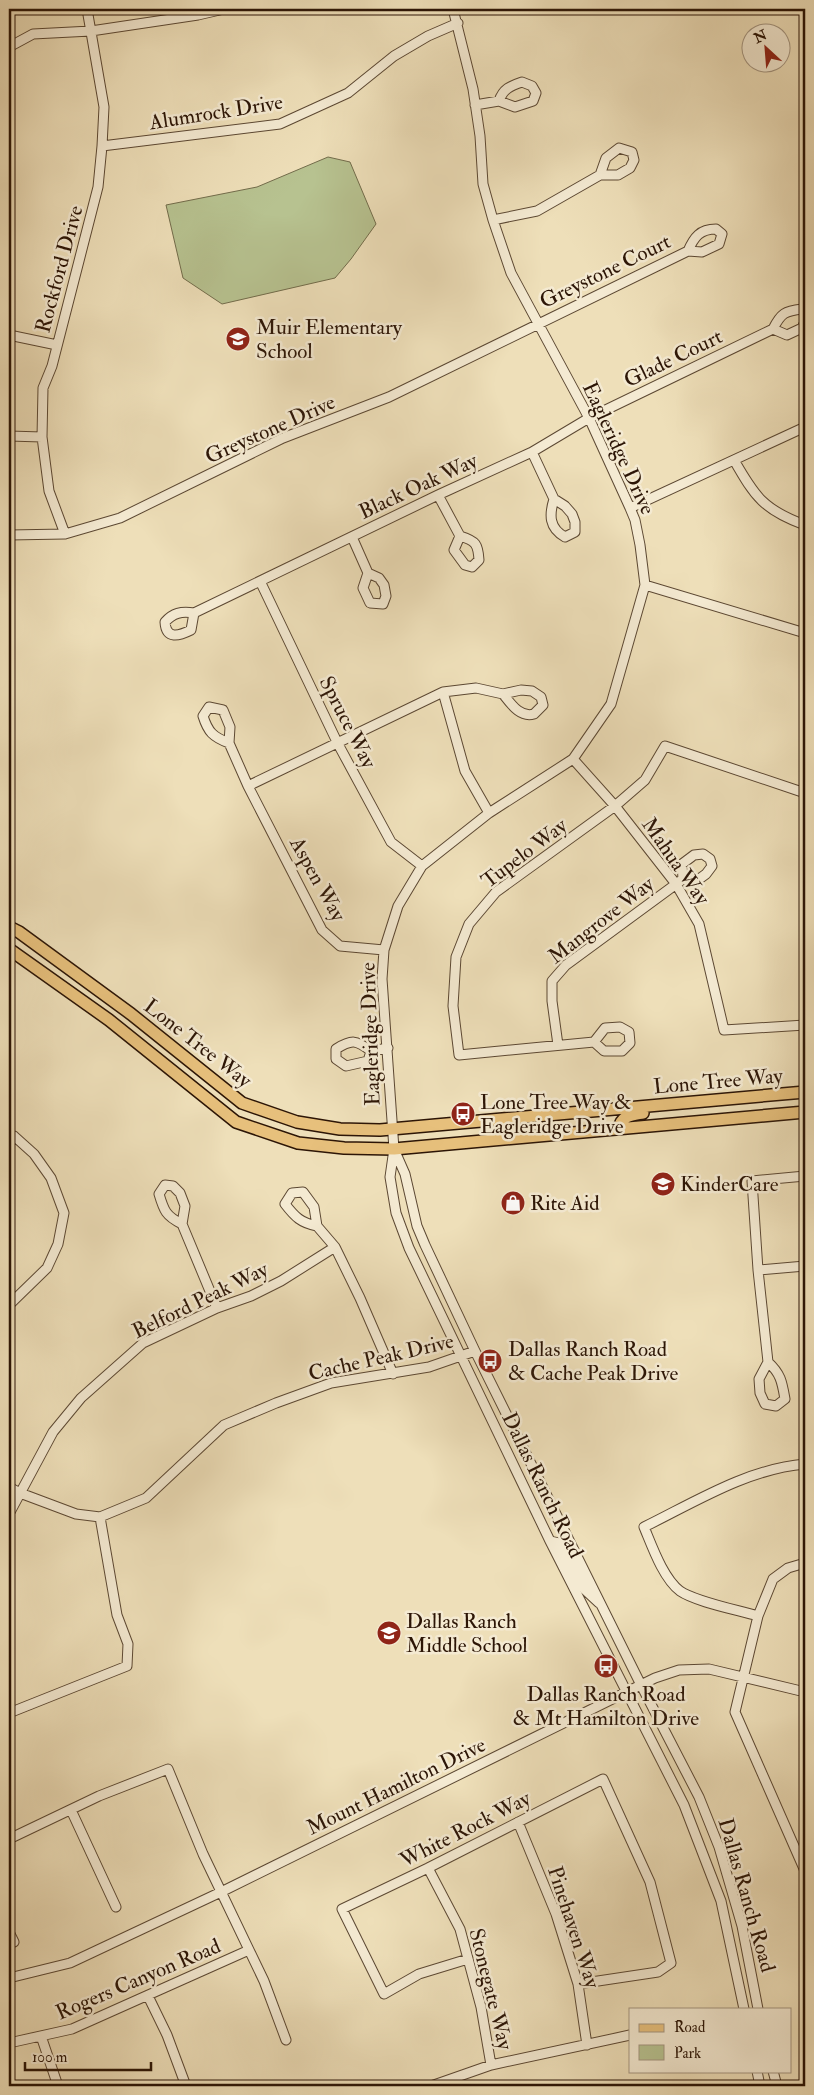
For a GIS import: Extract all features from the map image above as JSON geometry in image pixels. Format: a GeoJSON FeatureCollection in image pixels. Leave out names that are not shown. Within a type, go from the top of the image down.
{"type":"FeatureCollection","features":[{"type":"Feature","properties":{"kind":"main road","name":"Lone Tree Way"},"geometry":{"type":"LineString","coordinates":[[9,927],[19,932],[131,1014],[242,1103],[297,1122],[340,1129],[393,1129],[805,1092]]}},
{"type":"Feature","properties":{"kind":"main road","name":"Lone Tree Way"},"geometry":{"type":"LineString","coordinates":[[9,949],[109,1020],[236,1122],[298,1143],[344,1148],[394,1149],[805,1112]]}},
{"type":"Feature","properties":{"kind":"main road"},"geometry":{"type":"LineString","coordinates":[[619,1129],[621,1121],[632,1115],[686,1109],[698,1102]]}},
{"type":"Feature","properties":{"kind":"street","name":"Rockford Drive"},"geometry":{"type":"LineString","coordinates":[[65,534],[49,491],[42,437],[44,388],[98,187],[104,107],[87,9]]}},
{"type":"Feature","properties":{"kind":"street"},"geometry":{"type":"LineString","coordinates":[[9,47],[33,34],[91,31],[198,15],[224,9]]}},
{"type":"Feature","properties":{"kind":"street","name":"Eagleridge Drive"},"geometry":{"type":"LineString","coordinates":[[394,1149],[382,980],[384,950],[398,906],[422,866],[489,813],[573,759],[611,704],[645,585],[640,545],[635,520],[630,508],[589,418],[511,273],[492,220],[483,184],[480,136],[475,105],[458,23],[453,9]]}},
{"type":"Feature","properties":{"kind":"street","name":"Alumrock Drive"},"geometry":{"type":"LineString","coordinates":[[102,146],[280,124],[348,92],[394,56],[428,36],[458,23]]}},
{"type":"Feature","properties":{"kind":"street"},"geometry":{"type":"LineString","coordinates":[[475,105],[499,101]]}},
{"type":"Feature","properties":{"kind":"street"},"geometry":{"type":"LineString","coordinates":[[492,220],[537,211],[600,175]]}},
{"type":"Feature","properties":{"kind":"street","name":"Greystone Court"},"geometry":{"type":"LineString","coordinates":[[537,323],[688,251]]}},
{"type":"Feature","properties":{"kind":"street","name":"Glade Court"},"geometry":{"type":"LineString","coordinates":[[589,418],[773,329],[779,317],[789,310],[802,309],[805,313]]}},
{"type":"Feature","properties":{"kind":"street","name":"Glade Court"},"geometry":{"type":"LineString","coordinates":[[773,329],[787,334],[802,328],[805,322]]}},
{"type":"Feature","properties":{"kind":"street","name":"Greystone Drive"},"geometry":{"type":"LineString","coordinates":[[9,535],[65,534],[120,518],[283,438],[389,397],[537,323]]}},
{"type":"Feature","properties":{"kind":"street"},"geometry":{"type":"LineString","coordinates":[[9,335],[57,345]]}},
{"type":"Feature","properties":{"kind":"street","name":"Black Oak Way"},"geometry":{"type":"LineString","coordinates":[[194,613],[438,494],[532,452],[589,418]]}},
{"type":"Feature","properties":{"kind":"street"},"geometry":{"type":"LineString","coordinates":[[630,508],[805,427]]}},
{"type":"Feature","properties":{"kind":"street"},"geometry":{"type":"LineString","coordinates":[[9,436],[42,437]]}},
{"type":"Feature","properties":{"kind":"street"},"geometry":{"type":"LineString","coordinates":[[532,452],[554,499]]}},
{"type":"Feature","properties":{"kind":"street"},"geometry":{"type":"LineString","coordinates":[[734,460],[752,492],[765,506],[785,518],[805,525]]}},
{"type":"Feature","properties":{"kind":"street"},"geometry":{"type":"LineString","coordinates":[[438,494],[460,536]]}},
{"type":"Feature","properties":{"kind":"street"},"geometry":{"type":"LineString","coordinates":[[352,537],[368,573]]}},
{"type":"Feature","properties":{"kind":"street","name":"Spruce Way"},"geometry":{"type":"LineString","coordinates":[[260,581],[338,744],[391,842],[422,866]]}},
{"type":"Feature","properties":{"kind":"street"},"geometry":{"type":"LineString","coordinates":[[645,585],[805,633]]}},
{"type":"Feature","properties":{"kind":"street"},"geometry":{"type":"LineString","coordinates":[[248,786],[443,692],[476,688],[503,694]]}},
{"type":"Feature","properties":{"kind":"street"},"geometry":{"type":"LineString","coordinates":[[443,692],[465,771],[489,813]]}},
{"type":"Feature","properties":{"kind":"street","name":"Aspen Way"},"geometry":{"type":"LineString","coordinates":[[229,743],[248,786],[322,930],[340,946],[384,950]]}},
{"type":"Feature","properties":{"kind":"street","name":"Tupelo Way"},"geometry":{"type":"LineString","coordinates":[[558,1045],[459,1055],[453,1006],[456,957],[469,924],[496,892],[615,806],[645,780],[665,746],[805,793]]}},
{"type":"Feature","properties":{"kind":"street","name":"Mahua Way"},"geometry":{"type":"LineString","coordinates":[[573,759],[679,882],[699,924],[724,1030],[805,1025]]}},
{"type":"Feature","properties":{"kind":"street","name":"Mangrove Way"},"geometry":{"type":"LineString","coordinates":[[558,1045],[552,1001],[552,981],[566,965],[679,882]]}},
{"type":"Feature","properties":{"kind":"street"},"geometry":{"type":"LineString","coordinates":[[558,1045],[594,1042]]}},
{"type":"Feature","properties":{"kind":"street"},"geometry":{"type":"LineString","coordinates":[[371,1050],[388,1048]]}},
{"type":"Feature","properties":{"kind":"street"},"geometry":{"type":"LineString","coordinates":[[9,1304],[48,1268],[58,1244],[64,1212],[51,1178],[34,1154],[11,1140]]}},
{"type":"Feature","properties":{"kind":"street","name":"Dallas Ranch Road"},"geometry":{"type":"LineString","coordinates":[[394,1149],[405,1174],[417,1226],[474,1351],[699,1797],[719,1847],[742,1926],[758,2007]]}},
{"type":"Feature","properties":{"kind":"street","name":"Dallas Ranch Road"},"geometry":{"type":"LineString","coordinates":[[394,1149],[390,1178],[396,1213],[409,1248],[550,1542],[628,1691],[684,1805],[721,1901],[742,2008]]}},
{"type":"Feature","properties":{"kind":"street"},"geometry":{"type":"LineString","coordinates":[[768,1362],[758,1270],[752,1181],[805,1176]]}},
{"type":"Feature","properties":{"kind":"street"},"geometry":{"type":"LineString","coordinates":[[182,1224],[217,1308]]}},
{"type":"Feature","properties":{"kind":"street"},"geometry":{"type":"LineString","coordinates":[[317,1226],[335,1247],[360,1298],[393,1374]]}},
{"type":"Feature","properties":{"kind":"street","name":"Belford Peak Way"},"geometry":{"type":"LineString","coordinates":[[9,1514],[53,1432],[81,1398],[143,1343],[217,1308],[251,1296],[281,1281],[335,1247]]}},
{"type":"Feature","properties":{"kind":"street"},"geometry":{"type":"LineString","coordinates":[[758,1270],[805,1266]]}},
{"type":"Feature","properties":{"kind":"street","name":"Cache Peak Drive"},"geometry":{"type":"LineString","coordinates":[[100,1517],[146,1498],[224,1425],[276,1403],[331,1384],[429,1367],[474,1351]]}},
{"type":"Feature","properties":{"kind":"street"},"geometry":{"type":"LineString","coordinates":[[758,1616],[707,1602],[680,1590],[662,1568],[644,1527],[745,1478],[789,1466],[805,1464]]}},
{"type":"Feature","properties":{"kind":"street"},"geometry":{"type":"LineString","coordinates":[[9,1486],[20,1493],[76,1514],[100,1517],[117,1615],[128,1644],[127,1666],[9,1713]]}},
{"type":"Feature","properties":{"kind":"street"},"geometry":{"type":"LineString","coordinates":[[550,1542],[559,1543],[562,1546],[585,1590],[603,1606]]}},
{"type":"Feature","properties":{"kind":"street"},"geometry":{"type":"LineString","coordinates":[[805,1563],[788,1568],[772,1579],[758,1616],[735,1712],[805,1872]]}},
{"type":"Feature","properties":{"kind":"street","name":"Mount Hamilton Drive"},"geometry":{"type":"LineString","coordinates":[[9,1978],[70,1963],[221,1892],[628,1691],[678,1670],[709,1669],[805,1692]]}},
{"type":"Feature","properties":{"kind":"street"},"geometry":{"type":"LineString","coordinates":[[9,1839],[71,1810],[168,1769],[203,1854],[264,1981],[286,2040]]}},
{"type":"Feature","properties":{"kind":"street","name":"White Rock Way"},"geometry":{"type":"LineString","coordinates":[[468,1959],[419,1974],[384,1994],[342,1909],[604,1779],[650,1882],[671,1963],[658,1972],[578,1984]]}},
{"type":"Feature","properties":{"kind":"street"},"geometry":{"type":"LineString","coordinates":[[71,1810],[116,1907]]}},
{"type":"Feature","properties":{"kind":"street","name":"Pinehaven Way"},"geometry":{"type":"LineString","coordinates":[[518,1822],[556,1914],[578,1984],[587,2045]]}},
{"type":"Feature","properties":{"kind":"street","name":"Stonegate Way"},"geometry":{"type":"LineString","coordinates":[[428,1868],[460,1929],[481,2007],[491,2065]]}},
{"type":"Feature","properties":{"kind":"street"},"geometry":{"type":"LineString","coordinates":[[9,1932],[14,1942]]}},
{"type":"Feature","properties":{"kind":"street","name":"Rogers Canyon Road"},"geometry":{"type":"LineString","coordinates":[[9,2043],[72,2029],[250,1950]]}},
{"type":"Feature","properties":{"kind":"street"},"geometry":{"type":"LineString","coordinates":[[148,1996],[167,2035],[186,2086]]}},
{"type":"Feature","properties":{"kind":"street"},"geometry":{"type":"LineString","coordinates":[[742,2008],[758,2007]]}},
{"type":"Feature","properties":{"kind":"street"},"geometry":{"type":"LineString","coordinates":[[431,2086],[491,2065],[629,2035]]}},
{"type":"Feature","properties":{"kind":"street"},"geometry":{"type":"LineString","coordinates":[[41,2036],[58,2086]]}},
{"type":"Feature","properties":{"kind":"street"},"geometry":{"type":"LineString","coordinates":[[757,2072],[760,2086]]}},
{"type":"Feature","properties":{"kind":"street"},"geometry":{"type":"LineString","coordinates":[[773,2072],[776,2086]]}},
{"type":"Feature","properties":{"kind":"green space"},"geometry":{"type":"Polygon","coordinates":[[[328,157],[350,162],[376,224],[335,278],[222,304],[183,278],[166,205],[257,187],[328,157]]]}},
{"type":"Feature","properties":{"kind":"place","name":"Muir Elementary School"},"geometry":{"type":"Point","coordinates":[238,339]}},
{"type":"Feature","properties":{"kind":"place","name":"Lone Tree Way & Eagleridge Drive"},"geometry":{"type":"Point","coordinates":[463,1114]}},
{"type":"Feature","properties":{"kind":"place","name":"KinderCare"},"geometry":{"type":"Point","coordinates":[663,1184]}},
{"type":"Feature","properties":{"kind":"place","name":"Rite Aid"},"geometry":{"type":"Point","coordinates":[513,1203]}},
{"type":"Feature","properties":{"kind":"place","name":"Dallas Ranch Road & Cache Peak Drive"},"geometry":{"type":"Point","coordinates":[490,1361]}},
{"type":"Feature","properties":{"kind":"place","name":"Dallas Ranch Middle School"},"geometry":{"type":"Point","coordinates":[389,1633]}},
{"type":"Feature","properties":{"kind":"place","name":"Dallas Ranch Road & Mt Hamilton Drive"},"geometry":{"type":"Point","coordinates":[606,1666]}}]}
